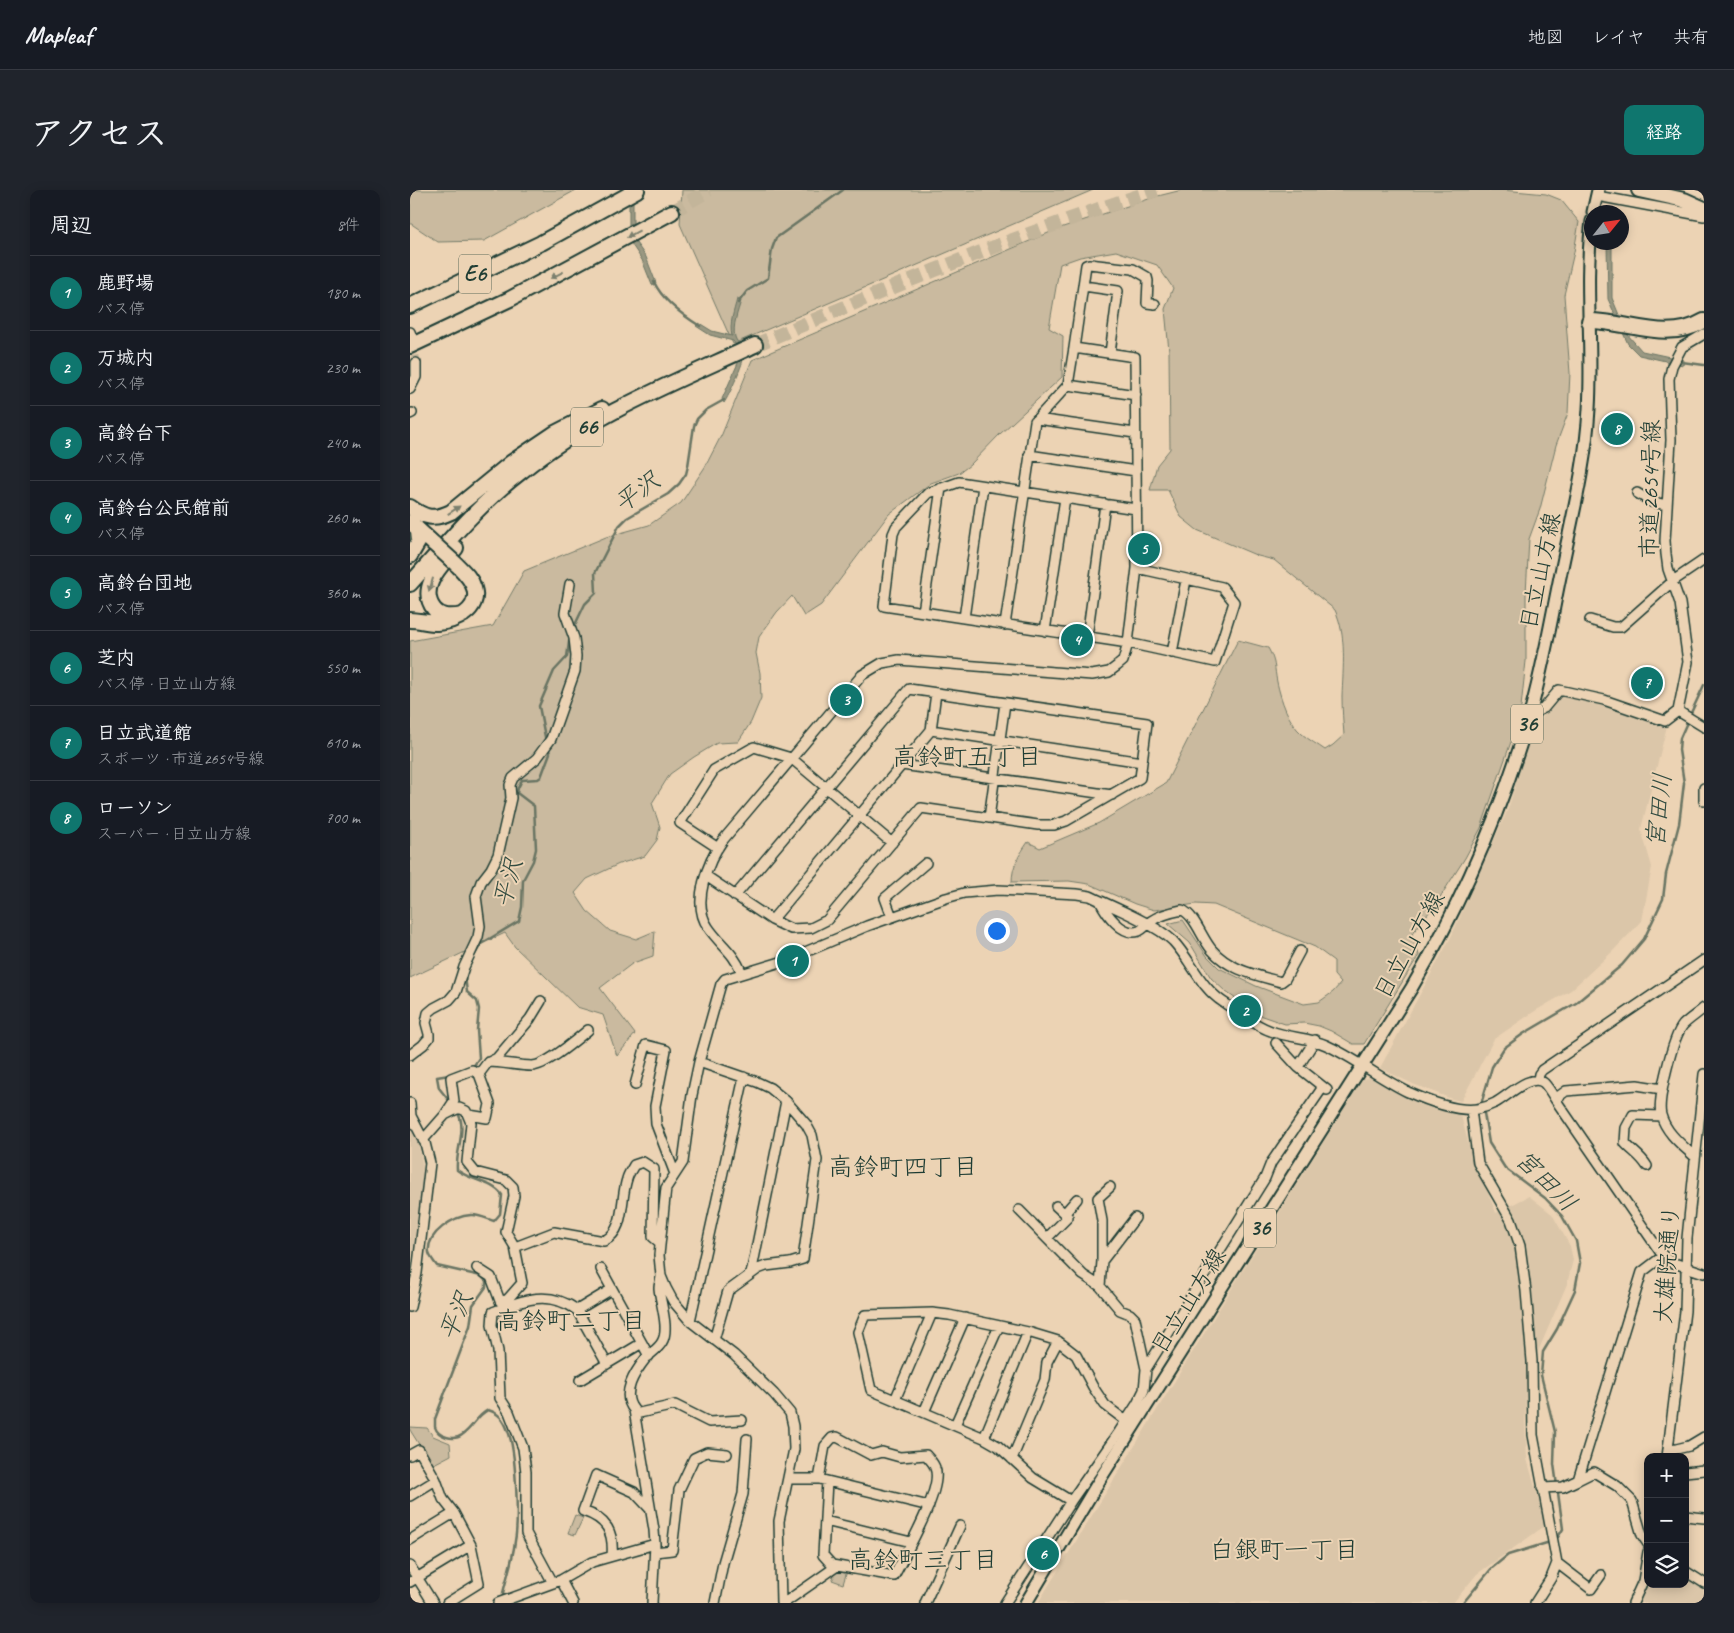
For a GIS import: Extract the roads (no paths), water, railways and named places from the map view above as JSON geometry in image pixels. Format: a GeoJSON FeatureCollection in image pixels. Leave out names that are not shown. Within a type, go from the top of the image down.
{"type":"FeatureCollection","features":[{"type":"Feature","properties":{"kind":"highway","name":"E6"},"geometry":{"type":"LineString","coordinates":[[410,306],[541,243],[637,190]]}},
{"type":"Feature","properties":{"kind":"highway"},"geometry":{"type":"LineString","coordinates":[[1639,190],[1675,197],[1704,209]]}},
{"type":"Feature","properties":{"kind":"highway","name":"E6"},"geometry":{"type":"LineString","coordinates":[[411,338],[510,299],[669,214]]}},
{"type":"Feature","properties":{"kind":"highway"},"geometry":{"type":"LineString","coordinates":[[410,298],[490,260],[541,243]]}},
{"type":"Feature","properties":{"kind":"highway"},"geometry":{"type":"LineString","coordinates":[[413,359],[510,299]]}},
{"type":"Feature","properties":{"kind":"highway"},"geometry":{"type":"LineString","coordinates":[[1589,321],[1605,321],[1657,331],[1676,331],[1692,327],[1704,320]]}},
{"type":"Feature","properties":{"kind":"highway","name":"66"},"geometry":{"type":"LineString","coordinates":[[410,584],[500,490],[539,457],[605,416],[755,345]]}},
{"type":"Feature","properties":{"kind":"highway"},"geometry":{"type":"LineString","coordinates":[[410,507],[419,514],[429,517],[440,517],[451,512],[512,462],[555,432],[647,388],[682,379]]}},
{"type":"Feature","properties":{"kind":"highway"},"geometry":{"type":"LineString","coordinates":[[463,615],[446,616],[436,611],[429,598],[430,585],[436,573],[485,512],[500,490]]}},
{"type":"Feature","properties":{"kind":"highway"},"geometry":{"type":"LineString","coordinates":[[410,620],[437,622],[463,615],[474,601],[475,590],[469,578],[456,564],[414,526]]}},
{"type":"Feature","properties":{"kind":"highway"},"geometry":{"type":"LineString","coordinates":[[410,556],[419,541],[414,526]]}},
{"type":"Feature","properties":{"kind":"main road","name":"日立山方線"},"geometry":{"type":"LineString","coordinates":[[1028,1599],[1130,1424],[1363,1066],[1428,959],[1471,874],[1512,772],[1530,716],[1582,470],[1589,409],[1588,272],[1590,250]]}},
{"type":"Feature","properties":{"kind":"street"},"geometry":{"type":"LineString","coordinates":[[1597,193],[1609,199],[1704,216]]}},
{"type":"Feature","properties":{"kind":"street"},"geometry":{"type":"LineString","coordinates":[[1005,625],[1029,455],[1037,419],[1068,385],[1086,265],[1133,270],[1147,278],[1147,303],[1155,304]]}},
{"type":"Feature","properties":{"kind":"street"},"geometry":{"type":"LineString","coordinates":[[1084,286],[1118,290],[1110,353]]}},
{"type":"Feature","properties":{"kind":"street","name":"市道2654号線"},"geometry":{"type":"LineString","coordinates":[[1680,713],[1688,662],[1682,617],[1666,554],[1672,433],[1669,380],[1672,366],[1679,352],[1686,343],[1704,334]]}},
{"type":"Feature","properties":{"kind":"street"},"geometry":{"type":"LineString","coordinates":[[742,973],[735,958],[712,933],[703,917],[700,898],[706,876],[718,848],[856,681],[869,670],[882,664],[899,660],[911,660],[1092,675],[1109,672],[1123,661],[1128,643],[1137,568],[1135,357],[1074,348]]}},
{"type":"Feature","properties":{"kind":"street"},"geometry":{"type":"LineString","coordinates":[[410,389],[416,377],[413,359]]}},
{"type":"Feature","properties":{"kind":"street"},"geometry":{"type":"LineString","coordinates":[[1068,385],[1136,395]]}},
{"type":"Feature","properties":{"kind":"street"},"geometry":{"type":"LineString","coordinates":[[1037,419],[1135,433]]}},
{"type":"Feature","properties":{"kind":"street"},"geometry":{"type":"LineString","coordinates":[[1029,455],[1136,472]]}},
{"type":"Feature","properties":{"kind":"street"},"geometry":{"type":"LineString","coordinates":[[1136,509],[959,482],[928,493],[896,527],[893,534],[884,606],[1128,643],[1215,662],[1234,602],[1222,587],[1137,568]]}},
{"type":"Feature","properties":{"kind":"street"},"geometry":{"type":"LineString","coordinates":[[964,618],[983,486]]}},
{"type":"Feature","properties":{"kind":"street"},"geometry":{"type":"LineString","coordinates":[[923,612],[941,488]]}},
{"type":"Feature","properties":{"kind":"street"},"geometry":{"type":"LineString","coordinates":[[1637,493],[1652,502],[1667,505]]}},
{"type":"Feature","properties":{"kind":"street"},"geometry":{"type":"LineString","coordinates":[[1045,631],[1065,498]]}},
{"type":"Feature","properties":{"kind":"street"},"geometry":{"type":"LineString","coordinates":[[1087,637],[1105,504]]}},
{"type":"Feature","properties":{"kind":"street"},"geometry":{"type":"LineString","coordinates":[[1590,620],[1613,628],[1621,627],[1673,581],[1704,560]]}},
{"type":"Feature","properties":{"kind":"street"},"geometry":{"type":"LineString","coordinates":[[1172,653],[1186,580]]}},
{"type":"Feature","properties":{"kind":"street"},"geometry":{"type":"LineString","coordinates":[[410,1055],[426,1042],[429,1034],[426,1023],[428,1013],[450,1000],[456,992],[464,967],[478,937],[480,926],[476,896],[481,882],[498,855],[511,798],[510,785],[513,778],[537,758],[551,739],[575,671],[574,638],[565,612],[570,584]]}},
{"type":"Feature","properties":{"kind":"street"},"geometry":{"type":"LineString","coordinates":[[706,876],[735,896],[772,920],[791,929],[811,928],[820,925],[832,915],[921,808],[1038,826],[1054,825],[1066,821],[1140,778],[1147,723],[910,689],[735,896]]}},
{"type":"Feature","properties":{"kind":"street"},"geometry":{"type":"LineString","coordinates":[[1530,716],[1544,708],[1559,690],[1604,700],[1665,721],[1680,713],[1704,727]]}},
{"type":"Feature","properties":{"kind":"street"},"geometry":{"type":"LineString","coordinates":[[772,920],[931,730],[936,693]]}},
{"type":"Feature","properties":{"kind":"street"},"geometry":{"type":"LineString","coordinates":[[989,818],[1005,703]]}},
{"type":"Feature","properties":{"kind":"street"},"geometry":{"type":"LineString","coordinates":[[931,730],[1142,762]]}},
{"type":"Feature","properties":{"kind":"street"},"geometry":{"type":"LineString","coordinates":[[718,848],[680,823],[714,770],[754,748],[791,758],[892,842]]}},
{"type":"Feature","properties":{"kind":"street"},"geometry":{"type":"LineString","coordinates":[[902,764],[1112,795]]}},
{"type":"Feature","properties":{"kind":"street"},"geometry":{"type":"LineString","coordinates":[[1704,788],[1704,801]]}},
{"type":"Feature","properties":{"kind":"street"},"geometry":{"type":"LineString","coordinates":[[892,917],[885,898],[926,864]]}},
{"type":"Feature","properties":{"kind":"street"},"geometry":{"type":"LineString","coordinates":[[782,1603],[779,1521],[794,1450],[793,1426],[790,1413],[774,1394],[734,1355],[690,1321],[673,1301],[662,1276],[659,1242],[666,1188],[683,1162],[692,1095],[720,984],[725,979],[784,961],[892,917],[946,898],[984,890],[1090,896],[1162,932],[1181,951],[1205,986],[1220,1000],[1264,1029],[1315,1040],[1337,1050],[1392,1083],[1425,1099],[1473,1110],[1488,1107],[1523,1084],[1538,1080],[1544,1084],[1555,1098],[1663,1256],[1671,1262],[1704,1272]]}},
{"type":"Feature","properties":{"kind":"street"},"geometry":{"type":"LineString","coordinates":[[1100,901],[1104,909],[1115,921],[1127,930],[1135,932],[1141,930],[1154,919],[1177,911],[1186,911],[1205,942],[1223,960],[1251,974],[1281,982],[1285,979],[1300,951]]}},
{"type":"Feature","properties":{"kind":"street"},"geometry":{"type":"LineString","coordinates":[[1538,1080],[1542,1070],[1704,960]]}},
{"type":"Feature","properties":{"kind":"street"},"geometry":{"type":"LineString","coordinates":[[479,1074],[488,1062],[497,1058],[530,1019],[541,1001]]}},
{"type":"Feature","properties":{"kind":"street"},"geometry":{"type":"LineString","coordinates":[[1695,1157],[1673,1137],[1661,1116],[1660,1108],[1662,1088],[1676,1036],[1683,1026],[1704,1008]]}},
{"type":"Feature","properties":{"kind":"street"},"geometry":{"type":"LineString","coordinates":[[488,1062],[534,1066],[562,1051],[588,1030]]}},
{"type":"Feature","properties":{"kind":"street"},"geometry":{"type":"LineString","coordinates":[[1298,1067],[1315,1040]]}},
{"type":"Feature","properties":{"kind":"street"},"geometry":{"type":"LineString","coordinates":[[1146,1369],[1265,1178],[1272,1163],[1325,1089],[1298,1067],[1276,1043]]}},
{"type":"Feature","properties":{"kind":"street"},"geometry":{"type":"LineString","coordinates":[[635,1085],[646,1045],[666,1050],[656,1106],[656,1124],[675,1174]]}},
{"type":"Feature","properties":{"kind":"street"},"geometry":{"type":"LineString","coordinates":[[699,1062],[770,1088],[786,1101],[806,1124],[812,1135],[816,1154],[814,1184],[802,1259],[790,1263],[766,1266],[751,1274],[728,1291],[714,1340]]}},
{"type":"Feature","properties":{"kind":"street"},"geometry":{"type":"LineString","coordinates":[[423,1140],[452,1108],[451,1078],[472,1070],[479,1074],[490,1104],[487,1118],[469,1115]]}},
{"type":"Feature","properties":{"kind":"street","name":"大雄院通り"},"geometry":{"type":"LineString","coordinates":[[1668,1453],[1685,1311],[1687,1238],[1704,1074]]}},
{"type":"Feature","properties":{"kind":"street"},"geometry":{"type":"LineString","coordinates":[[690,1321],[744,1078]]}},
{"type":"Feature","properties":{"kind":"street"},"geometry":{"type":"LineString","coordinates":[[1555,1098],[1566,1091],[1636,1085],[1662,1088]]}},
{"type":"Feature","properties":{"kind":"street"},"geometry":{"type":"LineString","coordinates":[[751,1274],[786,1101]]}},
{"type":"Feature","properties":{"kind":"street"},"geometry":{"type":"LineString","coordinates":[[410,1103],[411,1115],[423,1140],[430,1163],[429,1186],[417,1273],[410,1307]]}},
{"type":"Feature","properties":{"kind":"street"},"geometry":{"type":"LineString","coordinates":[[452,1108],[466,1111],[469,1115],[471,1123],[467,1162],[475,1172],[506,1180],[513,1187],[514,1196],[506,1232],[515,1247],[522,1282],[507,1300],[500,1301],[491,1277],[477,1268]]}},
{"type":"Feature","properties":{"kind":"street"},"geometry":{"type":"LineString","coordinates":[[1473,1110],[1478,1163],[1511,1220],[1520,1246],[1526,1290],[1532,1361],[1533,1435],[1556,1563],[1555,1572],[1535,1603]]}},
{"type":"Feature","properties":{"kind":"street"},"geometry":{"type":"LineString","coordinates":[[1647,1166],[1640,1156],[1633,1152],[1625,1143],[1626,1128],[1633,1115],[1661,1116]]}},
{"type":"Feature","properties":{"kind":"street"},"geometry":{"type":"LineString","coordinates":[[515,1247],[554,1232],[604,1240],[611,1237],[619,1222],[627,1179],[634,1165],[644,1162],[654,1169],[653,1237],[659,1242]]}},
{"type":"Feature","properties":{"kind":"street"},"geometry":{"type":"LineString","coordinates":[[1100,1286],[1102,1221],[1098,1198],[1110,1187]]}},
{"type":"Feature","properties":{"kind":"street"},"geometry":{"type":"LineString","coordinates":[[1064,1214],[1077,1199]]}},
{"type":"Feature","properties":{"kind":"street"},"geometry":{"type":"LineString","coordinates":[[1047,1238],[1068,1217],[1056,1206]]}},
{"type":"Feature","properties":{"kind":"street"},"geometry":{"type":"LineString","coordinates":[[1006,1603],[1071,1501],[1130,1424],[1144,1390],[1146,1369],[1136,1319],[1120,1310],[1100,1286],[1083,1275],[1019,1210]]}},
{"type":"Feature","properties":{"kind":"street"},"geometry":{"type":"LineString","coordinates":[[1102,1261],[1134,1218]]}},
{"type":"Feature","properties":{"kind":"street"},"geometry":{"type":"LineString","coordinates":[[1578,1480],[1642,1272],[1663,1256]]}},
{"type":"Feature","properties":{"kind":"street"},"geometry":{"type":"LineString","coordinates":[[601,1269],[649,1356]]}},
{"type":"Feature","properties":{"kind":"street"},"geometry":{"type":"LineString","coordinates":[[652,1603],[655,1548],[651,1510],[635,1414],[628,1398],[630,1385],[637,1372],[663,1341],[664,1325],[659,1287],[662,1276]]}},
{"type":"Feature","properties":{"kind":"street"},"geometry":{"type":"LineString","coordinates":[[577,1310],[612,1289]]}},
{"type":"Feature","properties":{"kind":"street"},"geometry":{"type":"LineString","coordinates":[[573,1603],[526,1533],[526,1472],[522,1448],[509,1412],[500,1398],[498,1352],[492,1325],[493,1312],[518,1302],[546,1297],[567,1303],[577,1310],[606,1364]]}},
{"type":"Feature","properties":{"kind":"street"},"geometry":{"type":"LineString","coordinates":[[1071,1501],[1033,1478],[998,1446],[984,1438],[871,1390],[858,1332],[865,1315],[932,1313],[965,1318],[1028,1332],[1058,1341],[1076,1355],[1100,1399],[1130,1424]]}},
{"type":"Feature","properties":{"kind":"street"},"geometry":{"type":"LineString","coordinates":[[896,1400],[932,1313]]}},
{"type":"Feature","properties":{"kind":"street"},"geometry":{"type":"LineString","coordinates":[[924,1412],[965,1318]]}},
{"type":"Feature","properties":{"kind":"street"},"geometry":{"type":"LineString","coordinates":[[955,1425],[999,1326]]}},
{"type":"Feature","properties":{"kind":"street"},"geometry":{"type":"LineString","coordinates":[[984,1438],[1028,1332]]}},
{"type":"Feature","properties":{"kind":"street"},"geometry":{"type":"LineString","coordinates":[[1012,1459],[1045,1380],[1047,1362],[1058,1341]]}},
{"type":"Feature","properties":{"kind":"street"},"geometry":{"type":"LineString","coordinates":[[580,1380],[642,1343]]}},
{"type":"Feature","properties":{"kind":"street"},"geometry":{"type":"LineString","coordinates":[[635,1414],[675,1405],[709,1422],[742,1420]]}},
{"type":"Feature","properties":{"kind":"street"},"geometry":{"type":"LineString","coordinates":[[838,1437],[871,1455],[882,1452],[900,1457],[926,1455],[935,1468],[937,1475],[930,1506],[894,1576],[832,1565],[823,1555],[825,1521],[823,1480],[825,1446],[832,1438],[838,1437]]}},
{"type":"Feature","properties":{"kind":"street"},"geometry":{"type":"LineString","coordinates":[[1670,1453],[1704,1437]]}},
{"type":"Feature","properties":{"kind":"street"},"geometry":{"type":"LineString","coordinates":[[715,1603],[723,1563],[743,1494],[747,1439]]}},
{"type":"Feature","properties":{"kind":"street"},"geometry":{"type":"LineString","coordinates":[[410,1455],[419,1450],[436,1480],[443,1498],[454,1513],[471,1545],[479,1583],[447,1603]]}},
{"type":"Feature","properties":{"kind":"street"},"geometry":{"type":"LineString","coordinates":[[498,1603],[557,1581],[585,1565],[612,1556],[655,1548],[672,1550],[678,1490],[694,1458],[707,1452],[728,1454]]}},
{"type":"Feature","properties":{"kind":"street"},"geometry":{"type":"LineString","coordinates":[[1689,1472],[1704,1470]]}},
{"type":"Feature","properties":{"kind":"street"},"geometry":{"type":"LineString","coordinates":[[1542,1488],[1564,1487],[1594,1472],[1617,1486],[1632,1501],[1642,1535],[1647,1543]]}},
{"type":"Feature","properties":{"kind":"street"},"geometry":{"type":"LineString","coordinates":[[612,1556],[613,1542],[610,1531],[599,1518],[583,1511],[596,1475],[634,1492],[651,1510]]}},
{"type":"Feature","properties":{"kind":"street"},"geometry":{"type":"LineString","coordinates":[[788,1479],[823,1480],[930,1506]]}},
{"type":"Feature","properties":{"kind":"street"},"geometry":{"type":"LineString","coordinates":[[410,1496],[436,1480]]}},
{"type":"Feature","properties":{"kind":"street"},"geometry":{"type":"LineString","coordinates":[[410,1540],[454,1513]]}},
{"type":"Feature","properties":{"kind":"street"},"geometry":{"type":"LineString","coordinates":[[1689,1516],[1704,1518]]}},
{"type":"Feature","properties":{"kind":"street"},"geometry":{"type":"LineString","coordinates":[[825,1521],[911,1542]]}},
{"type":"Feature","properties":{"kind":"street"},"geometry":{"type":"LineString","coordinates":[[925,1603],[960,1526]]}},
{"type":"Feature","properties":{"kind":"street"},"geometry":{"type":"LineString","coordinates":[[414,1580],[471,1545]]}},
{"type":"Feature","properties":{"kind":"street"},"geometry":{"type":"LineString","coordinates":[[1556,1563],[1591,1589],[1601,1575]]}},
{"type":"Feature","properties":{"kind":"street"},"geometry":{"type":"LineString","coordinates":[[410,1566],[414,1580],[433,1603]]}},
{"type":"Feature","properties":{"kind":"street"},"geometry":{"type":"LineString","coordinates":[[782,1603],[837,1566]]}},
{"type":"Feature","properties":{"kind":"street"},"geometry":{"type":"LineString","coordinates":[[1632,1603],[1642,1581],[1644,1571]]}},
{"type":"Feature","properties":{"kind":"street"},"geometry":{"type":"LineString","coordinates":[[1689,1574],[1704,1583]]}},
{"type":"Feature","properties":{"kind":"street"},"geometry":{"type":"LineString","coordinates":[[1017,1585],[1028,1599]]}},
{"type":"Feature","properties":{"kind":"waterway"},"geometry":{"type":"LineString","coordinates":[[738,303],[747,291],[768,278],[772,249],[776,238],[843,190]]}},
{"type":"Feature","properties":{"kind":"waterway"},"geometry":{"type":"LineString","coordinates":[[654,282],[662,295],[674,307],[700,326]]}},
{"type":"Feature","properties":{"kind":"waterway","name":"宮田川"},"geometry":{"type":"LineString","coordinates":[[1682,362],[1704,365]]}},
{"type":"Feature","properties":{"kind":"waterway","name":"平沢"},"geometry":{"type":"LineString","coordinates":[[574,627],[585,604],[596,593],[595,573],[619,526],[627,518],[668,494],[679,484],[686,474],[694,426],[697,419],[706,410],[724,400]]}},
{"type":"Feature","properties":{"kind":"waterway","name":"平沢"},"geometry":{"type":"LineString","coordinates":[[546,742],[539,706],[554,671],[567,657],[570,635]]}},
{"type":"Feature","properties":{"kind":"waterway","name":"宮田川"},"geometry":{"type":"LineString","coordinates":[[1690,715],[1704,685]]}},
{"type":"Feature","properties":{"kind":"waterway","name":"宮田川"},"geometry":{"type":"LineString","coordinates":[[1555,1539],[1563,1529],[1554,1464],[1555,1432],[1541,1375],[1543,1352],[1557,1329],[1575,1290],[1580,1263],[1576,1241],[1562,1216],[1545,1198],[1505,1168],[1489,1143],[1482,1101],[1492,1067],[1504,1048],[1523,1034],[1576,1003],[1622,965],[1644,939],[1663,899],[1666,874],[1679,824],[1684,783],[1679,750],[1680,738],[1688,720]]}},
{"type":"Feature","properties":{"kind":"waterway","name":"平沢"},"geometry":{"type":"LineString","coordinates":[[474,956],[481,944],[519,921],[522,907],[523,880],[533,861],[536,849],[534,806],[517,793],[522,780],[538,779],[541,777],[550,753],[548,747]]}},
{"type":"Feature","properties":{"kind":"waterway","name":"平沢"},"geometry":{"type":"LineString","coordinates":[[465,977],[467,992],[477,1001],[479,1009],[477,1030],[479,1058],[473,1067]]}},
{"type":"Feature","properties":{"kind":"waterway","name":"平沢"},"geometry":{"type":"LineString","coordinates":[[449,1075],[437,1077],[439,1088],[451,1103]]}},
{"type":"Feature","properties":{"kind":"waterway","name":"平沢"},"geometry":{"type":"LineString","coordinates":[[457,1111],[461,1125],[457,1170],[493,1187],[502,1195],[500,1214],[494,1221],[480,1216],[464,1216],[449,1222],[436,1232],[429,1246],[429,1253],[437,1266],[481,1276],[486,1281],[486,1287],[473,1305],[470,1326],[435,1419],[435,1427],[443,1436],[459,1437],[466,1432],[480,1415],[488,1410],[498,1415],[506,1427],[511,1440],[515,1469],[517,1518],[514,1548],[503,1599]]}},
{"type":"Feature","properties":{"kind":"waterway","name":"宮田川"},"geometry":{"type":"LineString","coordinates":[[1463,1603],[1492,1568],[1508,1555],[1550,1542]]}},
{"type":"Feature","properties":{"kind":"tunnel"},"geometry":{"type":"LineString","coordinates":[[672,212],[709,190]]}},
{"type":"Feature","properties":{"kind":"tunnel"},"geometry":{"type":"LineString","coordinates":[[755,345],[1004,243],[1157,190]]}},
{"type":"Feature","properties":{"kind":"tunnel"},"geometry":{"type":"LineString","coordinates":[[413,342],[416,363]]}},
{"type":"Feature","properties":{"kind":"place","name":"ローソン"},"geometry":{"type":"Point","coordinates":[1617,429]}},
{"type":"Feature","properties":{"kind":"place","name":"高鈴台団地"},"geometry":{"type":"Point","coordinates":[1144,549]}},
{"type":"Feature","properties":{"kind":"place","name":"高鈴台公民館前"},"geometry":{"type":"Point","coordinates":[1077,640]}},
{"type":"Feature","properties":{"kind":"place","name":"日立武道館"},"geometry":{"type":"Point","coordinates":[1647,683]}},
{"type":"Feature","properties":{"kind":"place","name":"高鈴台下"},"geometry":{"type":"Point","coordinates":[846,700]}},
{"type":"Feature","properties":{"kind":"place","name":"鹿野場"},"geometry":{"type":"Point","coordinates":[793,961]}},
{"type":"Feature","properties":{"kind":"place","name":"万城内"},"geometry":{"type":"Point","coordinates":[1245,1011]}},
{"type":"Feature","properties":{"kind":"place","name":"芝内"},"geometry":{"type":"Point","coordinates":[1043,1554]}},
{"type":"Feature","properties":{"kind":"district","name":"高鈴町五丁目"},"geometry":{"type":"Point","coordinates":[967,757]}},
{"type":"Feature","properties":{"kind":"district","name":"高鈴町四丁目"},"geometry":{"type":"Point","coordinates":[903,1167]}},
{"type":"Feature","properties":{"kind":"district","name":"高鈴町二丁目"},"geometry":{"type":"Point","coordinates":[571,1321]}},
{"type":"Feature","properties":{"kind":"district","name":"白銀町一丁目"},"geometry":{"type":"Point","coordinates":[1284,1550]}},
{"type":"Feature","properties":{"kind":"district","name":"高鈴町三丁目"},"geometry":{"type":"Point","coordinates":[923,1560]}}]}
